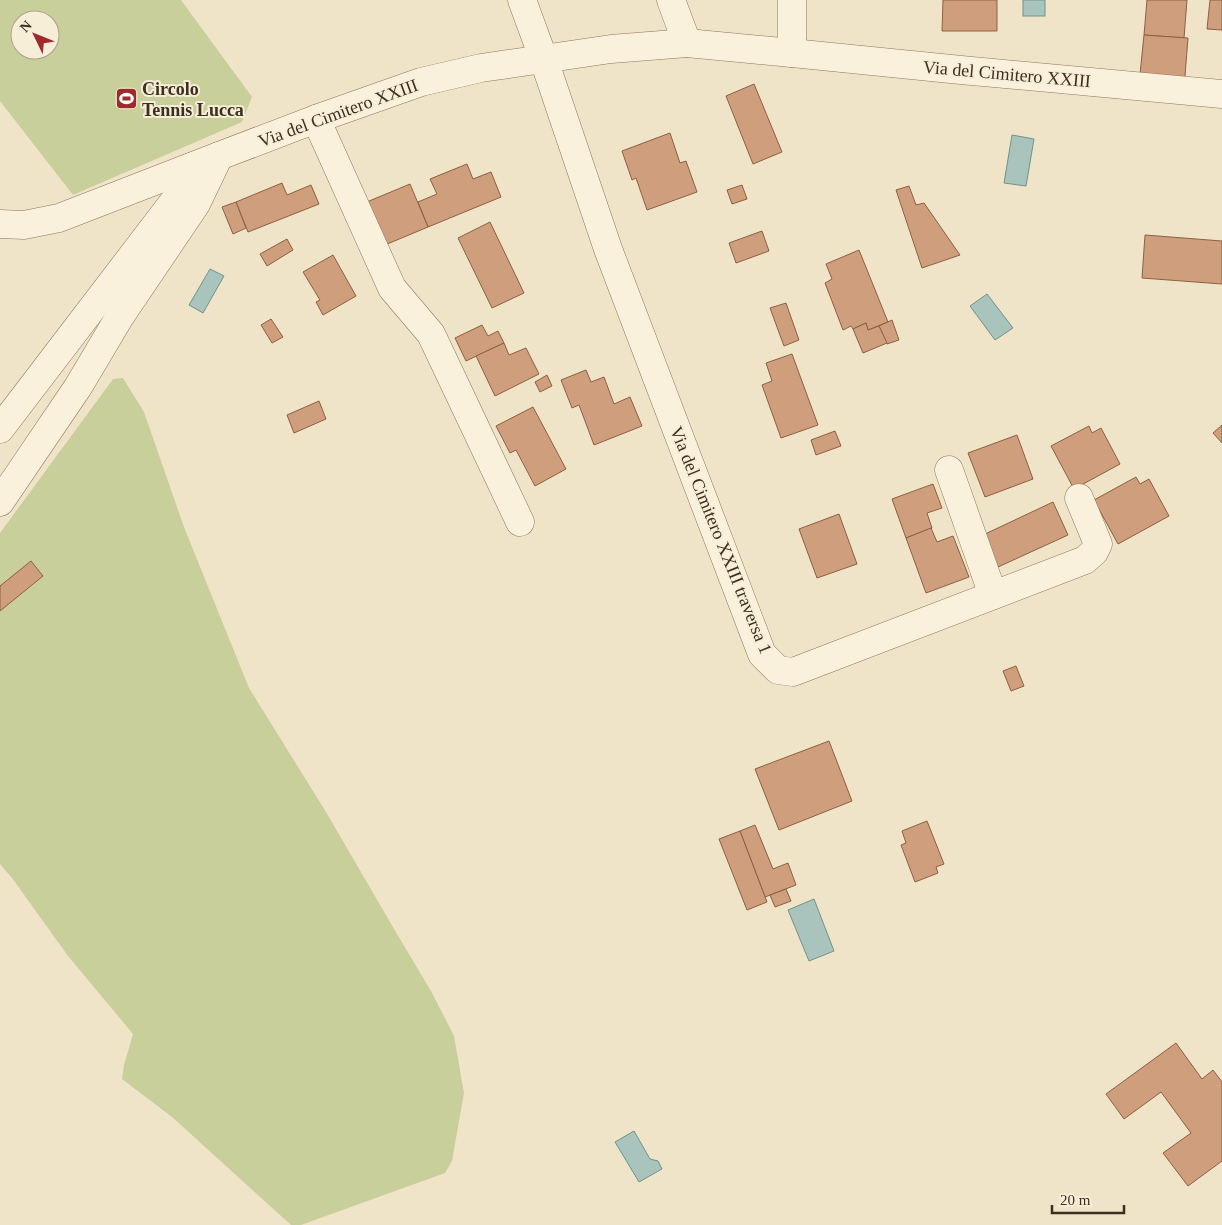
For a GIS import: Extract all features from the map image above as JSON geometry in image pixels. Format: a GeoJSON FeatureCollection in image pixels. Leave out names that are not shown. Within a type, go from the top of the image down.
{"type":"FeatureCollection","features":[{"type":"Feature","properties":{"kind":"street","name":"Via del Cimitero XXIII traversa 1"},"geometry":{"type":"LineString","coordinates":[[522,0],[608,249],[762,654],[778,670],[793,672],[1085,560],[1094,552],[1098,544],[1079,498]]}},
{"type":"Feature","properties":{"kind":"street"},"geometry":{"type":"LineString","coordinates":[[671,0],[687,43]]}},
{"type":"Feature","properties":{"kind":"street"},"geometry":{"type":"LineString","coordinates":[[792,0],[792,52]]}},
{"type":"Feature","properties":{"kind":"street","name":"Via del Cimitero XXIII"},"geometry":{"type":"LineString","coordinates":[[0,224],[24,225],[59,218],[316,119],[421,82],[481,68],[611,49],[687,43],[1222,94]]}},
{"type":"Feature","properties":{"kind":"street"},"geometry":{"type":"LineString","coordinates":[[316,119],[392,288],[431,334],[520,522]]}},
{"type":"Feature","properties":{"kind":"street"},"geometry":{"type":"LineString","coordinates":[[0,502],[78,387],[119,318],[196,204],[219,156]]}},
{"type":"Feature","properties":{"kind":"street"},"geometry":{"type":"LineString","coordinates":[[0,429],[181,192],[191,167]]}},
{"type":"Feature","properties":{"kind":"street"},"geometry":{"type":"LineString","coordinates":[[949,470],[992,595]]}},
{"type":"Feature","properties":{"kind":"green space","name":"Circolo Tennis Lucca"},"geometry":{"type":"Polygon","coordinates":[[[0,0],[181,0],[252,97],[242,122],[73,195],[0,101],[0,0]]]}},
{"type":"Feature","properties":{"kind":"green space"},"geometry":{"type":"Polygon","coordinates":[[[123,378],[144,412],[184,527],[249,688],[326,812],[431,991],[454,1036],[464,1093],[452,1161],[445,1173],[301,1225],[291,1225],[172,1117],[122,1079],[133,1034],[68,956],[0,864],[0,533],[113,379],[123,378]]]}},
{"type":"Feature","properties":{"kind":"water"},"geometry":{"type":"Polygon","coordinates":[[[1023,0],[1045,0],[1045,16],[1023,16],[1023,0]]]}},
{"type":"Feature","properties":{"kind":"water"},"geometry":{"type":"Polygon","coordinates":[[[1012,135],[1034,139],[1026,186],[1004,183],[1012,135]]]}},
{"type":"Feature","properties":{"kind":"water"},"geometry":{"type":"Polygon","coordinates":[[[210,269],[224,276],[203,313],[189,305],[210,269]]]}},
{"type":"Feature","properties":{"kind":"water"},"geometry":{"type":"Polygon","coordinates":[[[987,294],[1013,328],[995,340],[970,306],[987,294]]]}},
{"type":"Feature","properties":{"kind":"water"},"geometry":{"type":"Polygon","coordinates":[[[814,899],[834,951],[809,961],[788,910],[814,899]]]}},
{"type":"Feature","properties":{"kind":"water"},"geometry":{"type":"Polygon","coordinates":[[[634,1131],[650,1159],[658,1161],[662,1169],[639,1182],[615,1142],[634,1131]]]}},
{"type":"Feature","properties":{"kind":"building"},"geometry":{"type":"Polygon","coordinates":[[[943,0],[997,0],[997,31],[942,31],[943,0]]]}},
{"type":"Feature","properties":{"kind":"building"},"geometry":{"type":"Polygon","coordinates":[[[1147,0],[1187,0],[1184,38],[1144,35],[1147,0]]]}},
{"type":"Feature","properties":{"kind":"building"},"geometry":{"type":"Polygon","coordinates":[[[1210,0],[1222,0],[1222,30],[1207,29],[1210,0]]]}},
{"type":"Feature","properties":{"kind":"building"},"geometry":{"type":"Polygon","coordinates":[[[1144,35],[1188,38],[1184,88],[1139,84],[1144,35]]]}},
{"type":"Feature","properties":{"kind":"building"},"geometry":{"type":"Polygon","coordinates":[[[754,84],[782,152],[753,164],[726,96],[754,84]]]}},
{"type":"Feature","properties":{"kind":"building"},"geometry":{"type":"Polygon","coordinates":[[[670,133],[680,163],[686,161],[697,192],[647,210],[636,178],[632,180],[622,151],[670,133]]]}},
{"type":"Feature","properties":{"kind":"building"},"geometry":{"type":"Polygon","coordinates":[[[467,164],[473,179],[491,172],[501,197],[428,227],[418,202],[437,194],[430,179],[467,164]]]}},
{"type":"Feature","properties":{"kind":"building"},"geometry":{"type":"Polygon","coordinates":[[[282,183],[287,195],[311,185],[319,204],[248,232],[236,202],[282,183]]]}},
{"type":"Feature","properties":{"kind":"building"},"geometry":{"type":"Polygon","coordinates":[[[410,184],[428,227],[380,247],[362,204],[410,184]]]}},
{"type":"Feature","properties":{"kind":"building"},"geometry":{"type":"Polygon","coordinates":[[[742,185],[747,199],[732,204],[727,190],[742,185]]]}},
{"type":"Feature","properties":{"kind":"building"},"geometry":{"type":"Polygon","coordinates":[[[909,186],[916,205],[924,203],[960,255],[922,268],[896,190],[909,186]]]}},
{"type":"Feature","properties":{"kind":"building"},"geometry":{"type":"Polygon","coordinates":[[[236,202],[246,228],[233,234],[222,207],[236,202]]]}},
{"type":"Feature","properties":{"kind":"building"},"geometry":{"type":"Polygon","coordinates":[[[490,222],[524,293],[492,308],[458,238],[490,222]]]}},
{"type":"Feature","properties":{"kind":"building"},"geometry":{"type":"Polygon","coordinates":[[[762,231],[769,251],[736,263],[729,243],[762,231]]]}},
{"type":"Feature","properties":{"kind":"building"},"geometry":{"type":"Polygon","coordinates":[[[1145,235],[1222,241],[1222,284],[1142,278],[1145,235]]]}},
{"type":"Feature","properties":{"kind":"building"},"geometry":{"type":"Polygon","coordinates":[[[287,239],[293,250],[267,266],[260,254],[287,239]]]}},
{"type":"Feature","properties":{"kind":"building"},"geometry":{"type":"Polygon","coordinates":[[[859,250],[888,322],[868,330],[866,323],[853,329],[851,326],[843,330],[825,283],[832,279],[826,264],[859,250]]]}},
{"type":"Feature","properties":{"kind":"building"},"geometry":{"type":"Polygon","coordinates":[[[333,255],[356,296],[323,315],[316,302],[320,300],[303,272],[333,255]]]}},
{"type":"Feature","properties":{"kind":"building"},"geometry":{"type":"Polygon","coordinates":[[[786,303],[799,340],[784,346],[770,308],[786,303]]]}},
{"type":"Feature","properties":{"kind":"building"},"geometry":{"type":"Polygon","coordinates":[[[271,319],[283,337],[272,343],[261,325],[271,319]]]}},
{"type":"Feature","properties":{"kind":"building"},"geometry":{"type":"Polygon","coordinates":[[[892,320],[899,340],[887,344],[879,326],[892,320]]]}},
{"type":"Feature","properties":{"kind":"building"},"geometry":{"type":"Polygon","coordinates":[[[866,323],[868,330],[879,326],[887,343],[863,353],[853,329],[866,323]]]}},
{"type":"Feature","properties":{"kind":"building"},"geometry":{"type":"Polygon","coordinates":[[[482,325],[488,336],[498,331],[504,343],[466,361],[455,338],[482,325]]]}},
{"type":"Feature","properties":{"kind":"building"},"geometry":{"type":"Polygon","coordinates":[[[504,343],[509,355],[526,348],[539,374],[495,396],[476,356],[504,343]]]}},
{"type":"Feature","properties":{"kind":"building"},"geometry":{"type":"Polygon","coordinates":[[[792,354],[818,425],[781,438],[762,385],[772,381],[766,363],[792,354]]]}},
{"type":"Feature","properties":{"kind":"building"},"geometry":{"type":"Polygon","coordinates":[[[586,370],[591,382],[604,377],[614,404],[630,397],[642,426],[594,445],[579,405],[572,408],[561,380],[586,370]]]}},
{"type":"Feature","properties":{"kind":"building"},"geometry":{"type":"Polygon","coordinates":[[[547,375],[552,386],[540,392],[535,382],[547,375]]]}},
{"type":"Feature","properties":{"kind":"building"},"geometry":{"type":"Polygon","coordinates":[[[319,401],[326,419],[294,433],[287,415],[319,401]]]}},
{"type":"Feature","properties":{"kind":"building"},"geometry":{"type":"Polygon","coordinates":[[[533,407],[566,469],[535,486],[516,450],[510,453],[496,426],[533,407]]]}},
{"type":"Feature","properties":{"kind":"building"},"geometry":{"type":"Polygon","coordinates":[[[1222,425],[1222,443],[1213,433],[1222,425]]]}},
{"type":"Feature","properties":{"kind":"building"},"geometry":{"type":"Polygon","coordinates":[[[1089,426],[1092,433],[1101,428],[1120,464],[1074,489],[1051,446],[1089,426]]]}},
{"type":"Feature","properties":{"kind":"building"},"geometry":{"type":"Polygon","coordinates":[[[835,431],[841,446],[816,455],[811,440],[835,431]]]}},
{"type":"Feature","properties":{"kind":"building"},"geometry":{"type":"Polygon","coordinates":[[[1017,435],[1033,479],[985,497],[968,453],[1017,435]]]}},
{"type":"Feature","properties":{"kind":"building"},"geometry":{"type":"Polygon","coordinates":[[[1136,477],[1140,484],[1149,479],[1169,516],[1118,544],[1094,500],[1136,477]]]}},
{"type":"Feature","properties":{"kind":"building"},"geometry":{"type":"Polygon","coordinates":[[[933,484],[942,508],[927,513],[932,528],[906,538],[892,499],[933,484]]]}},
{"type":"Feature","properties":{"kind":"building"},"geometry":{"type":"Polygon","coordinates":[[[1053,502],[1068,535],[998,567],[983,535],[1053,502]]]}},
{"type":"Feature","properties":{"kind":"building"},"geometry":{"type":"Polygon","coordinates":[[[839,514],[857,564],[817,578],[799,529],[839,514]]]}},
{"type":"Feature","properties":{"kind":"building"},"geometry":{"type":"Polygon","coordinates":[[[931,528],[937,542],[953,536],[969,577],[926,593],[906,538],[931,528]]]}},
{"type":"Feature","properties":{"kind":"building"},"geometry":{"type":"Polygon","coordinates":[[[31,561],[43,576],[0,611],[0,586],[31,561]]]}},
{"type":"Feature","properties":{"kind":"building"},"geometry":{"type":"Polygon","coordinates":[[[1016,666],[1024,686],[1011,691],[1003,671],[1016,666]]]}},
{"type":"Feature","properties":{"kind":"building"},"geometry":{"type":"Polygon","coordinates":[[[829,741],[852,801],[779,830],[755,769],[829,741]]]}},
{"type":"Feature","properties":{"kind":"building"},"geometry":{"type":"Polygon","coordinates":[[[927,821],[944,864],[936,867],[938,873],[915,882],[901,845],[906,843],[902,831],[927,821]]]}},
{"type":"Feature","properties":{"kind":"building"},"geometry":{"type":"Polygon","coordinates":[[[755,825],[773,869],[788,863],[796,885],[765,897],[740,831],[755,825]]]}},
{"type":"Feature","properties":{"kind":"building"},"geometry":{"type":"Polygon","coordinates":[[[740,831],[767,902],[747,910],[719,839],[740,831]]]}},
{"type":"Feature","properties":{"kind":"building"},"geometry":{"type":"Polygon","coordinates":[[[786,889],[791,901],[775,907],[770,895],[786,889]]]}},
{"type":"Feature","properties":{"kind":"building"},"geometry":{"type":"Polygon","coordinates":[[[1176,1043],[1202,1079],[1213,1070],[1222,1082],[1222,1161],[1188,1186],[1163,1153],[1191,1133],[1161,1092],[1124,1119],[1106,1094],[1176,1043]]]}},
{"type":"Feature","properties":{"kind":"place","name":"Circolo Tennis Lucca"},"geometry":{"type":"Point","coordinates":[126,99]}}]}
